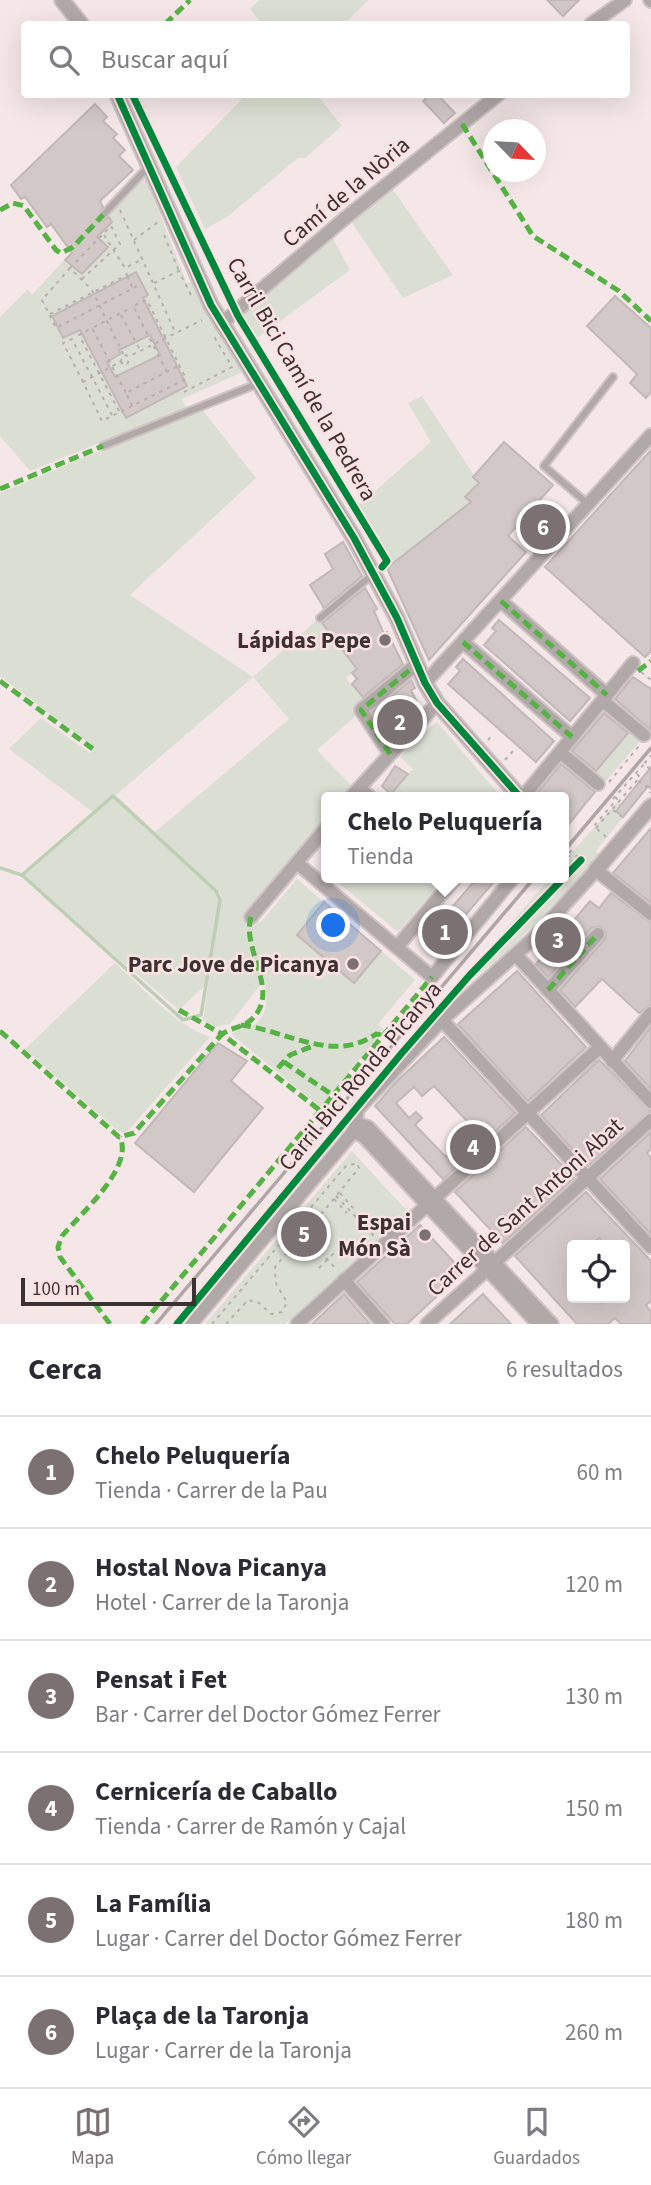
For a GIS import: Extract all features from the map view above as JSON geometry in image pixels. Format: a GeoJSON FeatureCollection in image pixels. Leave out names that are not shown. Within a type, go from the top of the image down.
{"type":"FeatureCollection","features":[{"type":"Feature","properties":{"kind":"street"},"geometry":{"type":"LineString","coordinates":[[62,0],[77,13]]}},
{"type":"Feature","properties":{"kind":"street"},"geometry":{"type":"LineString","coordinates":[[595,21],[625,0]]}},
{"type":"Feature","properties":{"kind":"street"},"geometry":{"type":"LineString","coordinates":[[119,98],[221,324],[354,538],[397,618],[425,683],[437,703],[517,792]]}},
{"type":"Feature","properties":{"kind":"street","name":"Camí de la Nòria"},"geometry":{"type":"LineString","coordinates":[[221,324],[344,219],[494,98]]}},
{"type":"Feature","properties":{"kind":"street"},"geometry":{"type":"LineString","coordinates":[[425,683],[651,435]]}},
{"type":"Feature","properties":{"kind":"street"},"geometry":{"type":"LineString","coordinates":[[500,601],[605,698],[643,739]]}},
{"type":"Feature","properties":{"kind":"street"},"geometry":{"type":"LineString","coordinates":[[463,642],[572,737]]}},
{"type":"Feature","properties":{"kind":"street"},"geometry":{"type":"LineString","coordinates":[[390,754],[360,710],[417,664]]}},
{"type":"Feature","properties":{"kind":"street"},"geometry":{"type":"LineString","coordinates":[[525,792],[635,666]]}},
{"type":"Feature","properties":{"kind":"street"},"geometry":{"type":"LineString","coordinates":[[356,792],[437,703]]}},
{"type":"Feature","properties":{"kind":"street"},"geometry":{"type":"LineString","coordinates":[[560,752],[603,784]]}},
{"type":"Feature","properties":{"kind":"street"},"geometry":{"type":"LineString","coordinates":[[191,1324],[353,1127],[358,1109],[442,1020],[516,955],[596,870],[650,800]]}},
{"type":"Feature","properties":{"kind":"street"},"geometry":{"type":"LineString","coordinates":[[251,917],[321,834]]}},
{"type":"Feature","properties":{"kind":"street"},"geometry":{"type":"LineString","coordinates":[[297,863],[432,977],[509,883]]}},
{"type":"Feature","properties":{"kind":"street"},"geometry":{"type":"LineString","coordinates":[[596,870],[651,914]]}},
{"type":"Feature","properties":{"kind":"street"},"geometry":{"type":"LineString","coordinates":[[397,947],[451,883]]}},
{"type":"Feature","properties":{"kind":"street"},"geometry":{"type":"LineString","coordinates":[[548,990],[598,934]]}},
{"type":"Feature","properties":{"kind":"street"},"geometry":{"type":"LineString","coordinates":[[516,955],[651,1102]]}},
{"type":"Feature","properties":{"kind":"street"},"geometry":{"type":"LineString","coordinates":[[612,1061],[651,1013]]}},
{"type":"Feature","properties":{"kind":"street"},"geometry":{"type":"LineString","coordinates":[[442,1020],[651,1247]]}},
{"type":"Feature","properties":{"kind":"street"},"geometry":{"type":"LineString","coordinates":[[297,1324],[342,1277],[431,1201],[599,1048]]}},
{"type":"Feature","properties":{"kind":"street","name":"Carrer de Sant Antoni Abat"},"geometry":{"type":"LineString","coordinates":[[427,1324],[651,1120]]}},
{"type":"Feature","properties":{"kind":"street"},"geometry":{"type":"LineString","coordinates":[[353,1127],[431,1201],[490,1265],[538,1324]]}},
{"type":"Feature","properties":{"kind":"street"},"geometry":{"type":"LineString","coordinates":[[490,1265],[552,1324]]}},
{"type":"Feature","properties":{"kind":"street"},"geometry":{"type":"LineString","coordinates":[[342,1277],[383,1324]]}},
{"type":"Feature","properties":{"kind":"lane"},"geometry":{"type":"LineString","coordinates":[[103,215],[150,165]]}},
{"type":"Feature","properties":{"kind":"lane"},"geometry":{"type":"LineString","coordinates":[[589,505],[544,466],[613,377]]}},
{"type":"Feature","properties":{"kind":"lane"},"geometry":{"type":"LineString","coordinates":[[103,446],[260,383]]}},
{"type":"Feature","properties":{"kind":"lane"},"geometry":{"type":"LineString","coordinates":[[320,618],[373,575]]}},
{"type":"Feature","properties":{"kind":"path"},"geometry":{"type":"LineString","coordinates":[[119,208],[175,333]]}},
{"type":"Feature","properties":{"kind":"path"},"geometry":{"type":"LineString","coordinates":[[134,241],[159,221]]}},
{"type":"Feature","properties":{"kind":"path"},"geometry":{"type":"LineString","coordinates":[[82,279],[120,244],[111,226],[42,299],[56,328],[141,284]]}},
{"type":"Feature","properties":{"kind":"path"},"geometry":{"type":"LineString","coordinates":[[103,234],[114,247],[133,288]]}},
{"type":"Feature","properties":{"kind":"path"},"geometry":{"type":"LineString","coordinates":[[164,234],[197,307]]}},
{"type":"Feature","properties":{"kind":"path"},"geometry":{"type":"LineString","coordinates":[[125,268],[142,260]]}},
{"type":"Feature","properties":{"kind":"path"},"geometry":{"type":"LineString","coordinates":[[70,268],[93,292],[124,355]]}},
{"type":"Feature","properties":{"kind":"path"},"geometry":{"type":"LineString","coordinates":[[153,283],[179,271]]}},
{"type":"Feature","properties":{"kind":"path"},"geometry":{"type":"LineString","coordinates":[[49,314],[127,275]]}},
{"type":"Feature","properties":{"kind":"path"},"geometry":{"type":"LineString","coordinates":[[147,300],[186,379],[102,421],[63,343],[120,313],[147,300]]}},
{"type":"Feature","properties":{"kind":"path"},"geometry":{"type":"LineString","coordinates":[[133,306],[167,372]]}},
{"type":"Feature","properties":{"kind":"path"},"geometry":{"type":"LineString","coordinates":[[120,313],[141,351]]}},
{"type":"Feature","properties":{"kind":"path"},"geometry":{"type":"LineString","coordinates":[[124,355],[130,356],[141,351],[203,319],[232,367],[184,392]]}},
{"type":"Feature","properties":{"kind":"path"},"geometry":{"type":"LineString","coordinates":[[92,328],[132,406]]}},
{"type":"Feature","properties":{"kind":"path"},"geometry":{"type":"LineString","coordinates":[[79,335],[120,412]]}},
{"type":"Feature","properties":{"kind":"path"},"geometry":{"type":"LineString","coordinates":[[72,339],[112,416]]}},
{"type":"Feature","properties":{"kind":"path"},"geometry":{"type":"LineString","coordinates":[[78,349],[85,345]]}},
{"type":"Feature","properties":{"kind":"path"},"geometry":{"type":"LineString","coordinates":[[83,382],[120,362],[124,355]]}},
{"type":"Feature","properties":{"kind":"path"},"geometry":{"type":"LineString","coordinates":[[120,362],[127,365],[130,356]]}},
{"type":"Feature","properties":{"kind":"path"},"geometry":{"type":"LineString","coordinates":[[126,393],[179,365]]}},
{"type":"Feature","properties":{"kind":"path"},"geometry":{"type":"LineString","coordinates":[[635,666],[651,680]]}},
{"type":"Feature","properties":{"kind":"path"},"geometry":{"type":"LineString","coordinates":[[488,740],[493,734]]}},
{"type":"Feature","properties":{"kind":"path"},"geometry":{"type":"LineString","coordinates":[[603,784],[643,739]]}},
{"type":"Feature","properties":{"kind":"path"},"geometry":{"type":"LineString","coordinates":[[505,760],[513,751]]}},
{"type":"Feature","properties":{"kind":"path"},"geometry":{"type":"LineString","coordinates":[[596,828],[594,826],[617,799],[614,798],[651,755]]}},
{"type":"Feature","properties":{"kind":"path"},"geometry":{"type":"LineString","coordinates":[[644,764],[650,769]]}},
{"type":"Feature","properties":{"kind":"path"},"geometry":{"type":"LineString","coordinates":[[596,828],[640,777],[636,773]]}},
{"type":"Feature","properties":{"kind":"path"},"geometry":{"type":"LineString","coordinates":[[637,781],[649,788],[650,800]]}},
{"type":"Feature","properties":{"kind":"path"},"geometry":{"type":"LineString","coordinates":[[612,809],[623,818]]}},
{"type":"Feature","properties":{"kind":"path"},"geometry":{"type":"LineString","coordinates":[[596,828],[607,837]]}},
{"type":"Feature","properties":{"kind":"path"},"geometry":{"type":"LineString","coordinates":[[569,856],[581,860],[574,868]]}},
{"type":"Feature","properties":{"kind":"path"},"geometry":{"type":"LineString","coordinates":[[550,894],[560,883]]}},
{"type":"Feature","properties":{"kind":"path"},"geometry":{"type":"LineString","coordinates":[[429,944],[422,943],[436,931]]}},
{"type":"Feature","properties":{"kind":"path"},"geometry":{"type":"LineString","coordinates":[[428,940],[435,950]]}},
{"type":"Feature","properties":{"kind":"path"},"geometry":{"type":"LineString","coordinates":[[212,1324],[346,1166],[357,1163],[359,1168],[309,1229],[309,1239],[342,1277]]}},
{"type":"Feature","properties":{"kind":"path"},"geometry":{"type":"LineString","coordinates":[[339,1193],[353,1208]]}},
{"type":"Feature","properties":{"kind":"path"},"geometry":{"type":"LineString","coordinates":[[335,1197],[347,1213]]}},
{"type":"Feature","properties":{"kind":"path"},"geometry":{"type":"LineString","coordinates":[[335,1197],[378,1241]]}},
{"type":"Feature","properties":{"kind":"path"},"geometry":{"type":"LineString","coordinates":[[300,1221],[302,1227]]}},
{"type":"Feature","properties":{"kind":"path"},"geometry":{"type":"LineString","coordinates":[[302,1227],[309,1229]]}},
{"type":"Feature","properties":{"kind":"path"},"geometry":{"type":"LineString","coordinates":[[297,1232],[302,1227]]}},
{"type":"Feature","properties":{"kind":"path"},"geometry":{"type":"LineString","coordinates":[[293,1229],[300,1239],[309,1239]]}},
{"type":"Feature","properties":{"kind":"path"},"geometry":{"type":"LineString","coordinates":[[226,1324],[248,1300],[259,1303],[271,1314],[282,1312],[287,1302],[276,1284],[275,1267],[295,1244],[313,1243]]}},
{"type":"Feature","properties":{"kind":"path"},"geometry":{"type":"LineString","coordinates":[[319,1268],[334,1254]]}},
{"type":"Feature","properties":{"kind":"shaded area"},"geometry":{"type":"Polygon","coordinates":[[[259,0],[369,0],[347,21],[260,21],[250,9],[259,0]]]}},
{"type":"Feature","properties":{"kind":"shaded area"},"geometry":{"type":"Polygon","coordinates":[[[243,98],[319,98],[342,126],[305,158],[298,158],[227,217],[205,229],[176,167],[243,98]]]}},
{"type":"Feature","properties":{"kind":"shaded area"},"geometry":{"type":"Polygon","coordinates":[[[145,177],[187,283],[193,281],[198,296],[243,372],[182,399],[186,408],[30,471],[0,436],[0,317],[28,289],[32,295],[137,181],[145,177]]]}},
{"type":"Feature","properties":{"kind":"shaded area"},"geometry":{"type":"Polygon","coordinates":[[[391,187],[453,275],[403,298],[350,220],[391,187]]]}},
{"type":"Feature","properties":{"kind":"shaded area"},"geometry":{"type":"Polygon","coordinates":[[[331,235],[350,270],[257,338],[242,312],[331,235]]]}},
{"type":"Feature","properties":{"kind":"shaded area"},"geometry":{"type":"Polygon","coordinates":[[[422,396],[479,483],[465,497],[471,502],[392,564],[358,506],[431,442],[408,403],[422,396]]]}},
{"type":"Feature","properties":{"kind":"shaded area"},"geometry":{"type":"Polygon","coordinates":[[[201,408],[256,478],[130,595],[253,677],[318,619],[357,668],[346,678],[366,700],[358,714],[317,750],[353,787],[348,792],[321,792],[321,824],[247,913],[260,923],[297,879],[415,980],[378,1024],[384,1030],[320,1107],[231,1034],[250,1027],[262,1017],[266,999],[264,980],[230,1024],[215,1027],[203,1020],[221,895],[208,881],[219,899],[206,985],[179,1010],[21,876],[94,813],[9,749],[41,718],[90,753],[95,748],[0,676],[0,493],[201,408]],[[253,677],[116,795],[155,832],[289,719],[253,677]]]}},
{"type":"Feature","properties":{"kind":"shaded area"},"geometry":{"type":"Polygon","coordinates":[[[437,722],[497,792],[392,792],[413,769],[400,757],[437,722]]]}},
{"type":"Feature","properties":{"kind":"shaded area"},"geometry":{"type":"Polygon","coordinates":[[[630,732],[640,741],[606,781],[595,772],[609,756],[602,736],[616,748],[630,732]]]}},
{"type":"Feature","properties":{"kind":"shaded area"},"geometry":{"type":"Polygon","coordinates":[[[618,801],[622,804],[616,811],[623,817],[596,851],[600,856],[510,949],[438,1008],[546,883],[569,883],[569,855],[618,801]]]}},
{"type":"Feature","properties":{"kind":"shaded area"},"geometry":{"type":"Polygon","coordinates":[[[339,883],[440,883],[398,932],[339,883]]]}},
{"type":"Feature","properties":{"kind":"shaded area"},"geometry":{"type":"Polygon","coordinates":[[[115,963],[171,1015],[210,1037],[126,1133],[118,1131],[25,1049],[115,963]]]}},
{"type":"Feature","properties":{"kind":"shaded area"},"geometry":{"type":"Polygon","coordinates":[[[352,1151],[408,1212],[285,1324],[205,1324],[352,1151]]]}},
{"type":"Feature","properties":{"kind":"building"},"geometry":{"type":"Polygon","coordinates":[[[547,0],[579,0],[563,16],[547,0]]]}},
{"type":"Feature","properties":{"kind":"building"},"geometry":{"type":"Polygon","coordinates":[[[441,98],[455,113],[444,123],[423,101],[441,98]]]}},
{"type":"Feature","properties":{"kind":"building"},"geometry":{"type":"Polygon","coordinates":[[[95,104],[107,117],[103,121],[117,134],[113,138],[125,150],[119,156],[133,170],[100,201],[103,207],[98,217],[102,221],[109,217],[112,222],[97,237],[108,247],[82,274],[65,260],[72,253],[51,224],[47,227],[25,197],[21,199],[11,185],[95,104]]]}},
{"type":"Feature","properties":{"kind":"building"},"geometry":{"type":"Polygon","coordinates":[[[136,272],[148,295],[143,298],[187,386],[126,418],[80,330],[63,338],[52,316],[136,272]],[[150,335],[119,350],[120,354],[107,362],[115,377],[160,355],[150,335]]]}},
{"type":"Feature","properties":{"kind":"building"},"geometry":{"type":"Polygon","coordinates":[[[615,296],[651,328],[651,392],[646,398],[630,383],[637,374],[587,326],[615,296]]]}},
{"type":"Feature","properties":{"kind":"building"},"geometry":{"type":"Polygon","coordinates":[[[504,442],[553,485],[508,536],[526,552],[429,660],[387,568],[471,502],[465,497],[479,483],[473,477],[504,442]]]}},
{"type":"Feature","properties":{"kind":"building"},"geometry":{"type":"Polygon","coordinates":[[[651,450],[651,651],[645,657],[545,567],[651,450]]]}},
{"type":"Feature","properties":{"kind":"building"},"geometry":{"type":"Polygon","coordinates":[[[343,542],[362,576],[324,608],[310,585],[333,569],[325,554],[343,542]]]}},
{"type":"Feature","properties":{"kind":"building"},"geometry":{"type":"Polygon","coordinates":[[[365,588],[377,609],[374,611],[384,634],[387,632],[403,664],[363,697],[352,684],[357,679],[352,673],[357,669],[322,623],[365,588]]]}},
{"type":"Feature","properties":{"kind":"building"},"geometry":{"type":"Polygon","coordinates":[[[499,620],[590,698],[570,721],[484,645],[496,631],[492,628],[499,620]]]}},
{"type":"Feature","properties":{"kind":"building"},"geometry":{"type":"Polygon","coordinates":[[[463,659],[554,741],[536,762],[448,684],[460,671],[456,667],[463,659]]]}},
{"type":"Feature","properties":{"kind":"building"},"geometry":{"type":"Polygon","coordinates":[[[633,677],[651,689],[651,730],[615,699],[633,677]]]}},
{"type":"Feature","properties":{"kind":"building"},"geometry":{"type":"Polygon","coordinates":[[[411,680],[415,688],[411,690],[420,708],[391,740],[373,712],[411,680]]]}},
{"type":"Feature","properties":{"kind":"building"},"geometry":{"type":"Polygon","coordinates":[[[604,713],[628,733],[596,771],[572,751],[604,713]]]}},
{"type":"Feature","properties":{"kind":"building"},"geometry":{"type":"Polygon","coordinates":[[[561,764],[595,792],[569,824],[569,792],[538,792],[561,764]]]}},
{"type":"Feature","properties":{"kind":"building"},"geometry":{"type":"Polygon","coordinates":[[[395,766],[408,774],[393,792],[382,786],[395,766]]]}},
{"type":"Feature","properties":{"kind":"building"},"geometry":{"type":"Polygon","coordinates":[[[651,767],[651,789],[648,786],[623,817],[616,811],[651,767]]]}},
{"type":"Feature","properties":{"kind":"building"},"geometry":{"type":"Polygon","coordinates":[[[651,828],[651,903],[613,873],[651,828]]]}},
{"type":"Feature","properties":{"kind":"building"},"geometry":{"type":"Polygon","coordinates":[[[473,883],[493,883],[446,938],[434,928],[473,883]]]}},
{"type":"Feature","properties":{"kind":"building"},"geometry":{"type":"Polygon","coordinates":[[[611,893],[651,923],[651,1004],[639,1013],[602,979],[575,1007],[560,990],[605,939],[606,932],[600,926],[591,928],[548,977],[536,964],[590,901],[599,908],[611,893]]]}},
{"type":"Feature","properties":{"kind":"building"},"geometry":{"type":"Polygon","coordinates":[[[324,902],[381,951],[354,983],[297,935],[324,902]]]}},
{"type":"Feature","properties":{"kind":"building"},"geometry":{"type":"Polygon","coordinates":[[[517,971],[586,1047],[528,1101],[458,1024],[517,971]]]}},
{"type":"Feature","properties":{"kind":"building"},"geometry":{"type":"Polygon","coordinates":[[[651,1027],[651,1089],[625,1061],[651,1027]]]}},
{"type":"Feature","properties":{"kind":"building"},"geometry":{"type":"Polygon","coordinates":[[[444,1037],[515,1113],[443,1179],[375,1106],[396,1082],[444,1037]],[[434,1086],[422,1096],[414,1087],[396,1103],[409,1118],[416,1112],[422,1118],[415,1125],[446,1157],[463,1141],[456,1133],[468,1122],[434,1086]]]}},
{"type":"Feature","properties":{"kind":"building"},"geometry":{"type":"Polygon","coordinates":[[[218,1043],[247,1061],[231,1081],[263,1108],[194,1192],[135,1143],[218,1043]]]}},
{"type":"Feature","properties":{"kind":"building"},"geometry":{"type":"Polygon","coordinates":[[[599,1060],[651,1111],[588,1166],[541,1115],[599,1060]]]}},
{"type":"Feature","properties":{"kind":"building"},"geometry":{"type":"Polygon","coordinates":[[[526,1127],[574,1178],[503,1243],[455,1192],[526,1127]]]}},
{"type":"Feature","properties":{"kind":"building"},"geometry":{"type":"Polygon","coordinates":[[[651,1132],[651,1149],[647,1153],[651,1158],[651,1234],[600,1179],[651,1132]]]}},
{"type":"Feature","properties":{"kind":"building"},"geometry":{"type":"Polygon","coordinates":[[[586,1192],[651,1261],[651,1301],[646,1305],[651,1312],[651,1324],[621,1324],[615,1318],[608,1324],[577,1324],[515,1256],[586,1192]]]}},
{"type":"Feature","properties":{"kind":"building"},"geometry":{"type":"Polygon","coordinates":[[[420,1225],[463,1272],[407,1324],[395,1324],[357,1282],[420,1225]]]}},
{"type":"Feature","properties":{"kind":"building"},"geometry":{"type":"Polygon","coordinates":[[[344,1294],[370,1324],[312,1324],[344,1294]]]}},
{"type":"Feature","properties":{"kind":"building"},"geometry":{"type":"Polygon","coordinates":[[[483,1294],[511,1324],[450,1324],[483,1294]]]}},
{"type":"Feature","properties":{"kind":"waterway"},"geometry":{"type":"LineString","coordinates":[[0,868],[22,875],[113,796],[216,891],[220,900],[201,1015],[183,1020],[22,875]]}},
{"type":"Feature","properties":{"kind":"railway"},"geometry":{"type":"LineString","coordinates":[[569,845],[651,748]]}},
{"type":"Feature","properties":{"kind":"railway"},"geometry":{"type":"LineString","coordinates":[[156,1324],[530,883]]}},
{"type":"Feature","properties":{"kind":"marked path"},"geometry":{"type":"LineString","coordinates":[[168,21],[190,0]]}},
{"type":"Feature","properties":{"kind":"marked path"},"geometry":{"type":"LineString","coordinates":[[462,124],[533,236],[619,291],[651,321]]}},
{"type":"Feature","properties":{"kind":"marked path"},"geometry":{"type":"LineString","coordinates":[[0,210],[13,203],[24,206],[61,253],[73,247],[103,215]]}},
{"type":"Feature","properties":{"kind":"marked path"},"geometry":{"type":"LineString","coordinates":[[0,489],[103,446]]}},
{"type":"Feature","properties":{"kind":"marked path"},"geometry":{"type":"LineString","coordinates":[[501,601],[607,695]]}},
{"type":"Feature","properties":{"kind":"marked path"},"geometry":{"type":"LineString","coordinates":[[463,642],[572,737]]}},
{"type":"Feature","properties":{"kind":"marked path"},"geometry":{"type":"LineString","coordinates":[[638,671],[651,661]]}},
{"type":"Feature","properties":{"kind":"marked path"},"geometry":{"type":"LineString","coordinates":[[390,754],[361,710],[417,664]]}},
{"type":"Feature","properties":{"kind":"marked path"},"geometry":{"type":"LineString","coordinates":[[0,681],[93,749]]}},
{"type":"Feature","properties":{"kind":"marked path"},"geometry":{"type":"LineString","coordinates":[[179,1010],[222,1034],[251,1020],[263,997],[249,930],[251,917]]}},
{"type":"Feature","properties":{"kind":"marked path"},"geometry":{"type":"LineString","coordinates":[[548,990],[598,934]]}},
{"type":"Feature","properties":{"kind":"marked path"},"geometry":{"type":"LineString","coordinates":[[142,1324],[432,977]]}},
{"type":"Feature","properties":{"kind":"marked path"},"geometry":{"type":"LineString","coordinates":[[241,1025],[326,1046],[343,1046],[376,1034],[384,1035]]}},
{"type":"Feature","properties":{"kind":"marked path"},"geometry":{"type":"LineString","coordinates":[[0,1031],[119,1137],[134,1133],[222,1034],[322,1112]]}},
{"type":"Feature","properties":{"kind":"marked path"},"geometry":{"type":"LineString","coordinates":[[278,1068],[290,1055],[313,1046]]}},
{"type":"Feature","properties":{"kind":"marked path"},"geometry":{"type":"LineString","coordinates":[[284,1062],[334,1096]]}},
{"type":"Feature","properties":{"kind":"marked path"},"geometry":{"type":"LineString","coordinates":[[110,1324],[60,1257],[58,1247],[62,1236],[113,1176],[120,1162],[120,1137]]}},
{"type":"Feature","properties":{"kind":"cycle path"},"geometry":{"type":"LineString","coordinates":[[119,98],[211,305],[354,538],[397,618],[425,683],[437,703],[516,792]]}},
{"type":"Feature","properties":{"kind":"cycle path","name":"Carril Bici Camí de la Pedrera"},"geometry":{"type":"LineString","coordinates":[[134,98],[238,316],[387,561],[382,567]]}},
{"type":"Feature","properties":{"kind":"cycle path","name":"Carril Bici Ronda Picanya"},"geometry":{"type":"LineString","coordinates":[[569,872],[581,860]]}},
{"type":"Feature","properties":{"kind":"cycle path","name":"Carril Bici Ronda Picanya"},"geometry":{"type":"LineString","coordinates":[[177,1324],[401,1054],[469,976],[559,883]]}},
{"type":"Feature","properties":{"kind":"place","name":"Plaça de la Taronja"},"geometry":{"type":"Point","coordinates":[543,527]}},
{"type":"Feature","properties":{"kind":"place","name":"Lápidas Pepe"},"geometry":{"type":"Point","coordinates":[385,640]}},
{"type":"Feature","properties":{"kind":"place","name":"Hostal Nova Picanya"},"geometry":{"type":"Point","coordinates":[400,722]}},
{"type":"Feature","properties":{"kind":"place","name":"Chelo Peluquería"},"geometry":{"type":"Point","coordinates":[445,932]}},
{"type":"Feature","properties":{"kind":"place","name":"Pensat i Fet"},"geometry":{"type":"Point","coordinates":[558,940]}},
{"type":"Feature","properties":{"kind":"place","name":"Parc Jove de Picanya"},"geometry":{"type":"Point","coordinates":[353,964]}},
{"type":"Feature","properties":{"kind":"place","name":"Cernicería de Caballo"},"geometry":{"type":"Point","coordinates":[473,1147]}},
{"type":"Feature","properties":{"kind":"place","name":"La Família"},"geometry":{"type":"Point","coordinates":[304,1234]}},
{"type":"Feature","properties":{"kind":"place","name":"Espai Món Sà"},"geometry":{"type":"Point","coordinates":[425,1235]}}]}
